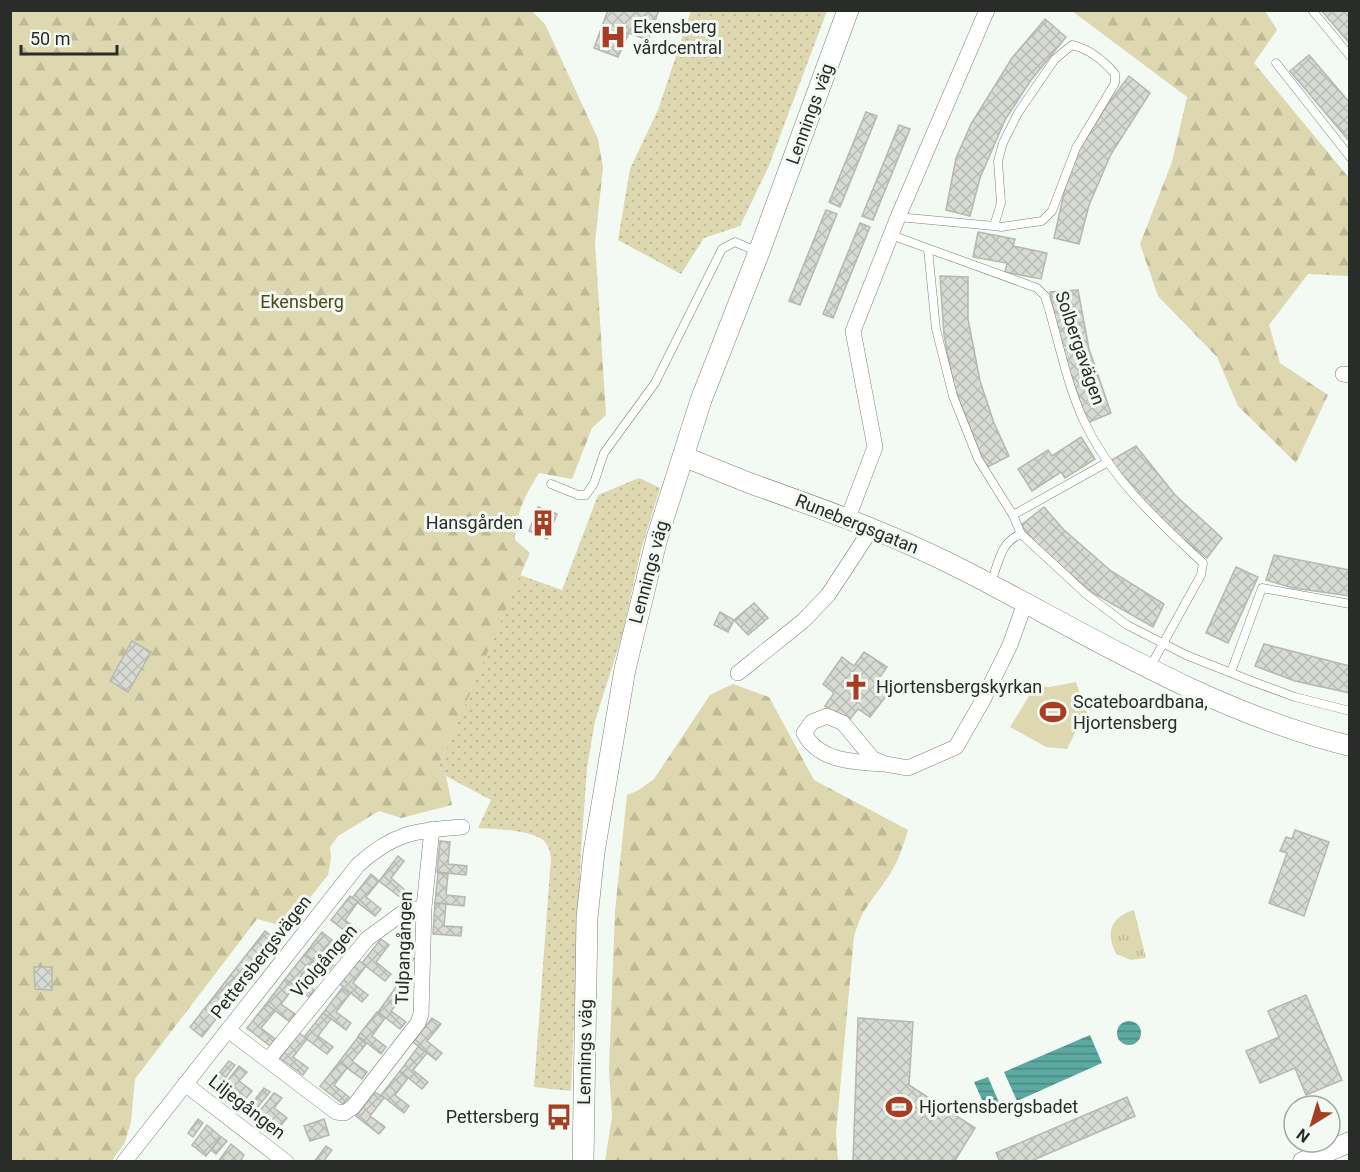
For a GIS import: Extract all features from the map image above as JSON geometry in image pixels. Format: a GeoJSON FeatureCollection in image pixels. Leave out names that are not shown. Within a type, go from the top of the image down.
{"type":"FeatureCollection","features":[{"type":"Feature","properties":{"kind":"main road","name":"Lennings väg"},"geometry":{"type":"LineString","coordinates":[[583,1161],[587,918],[594,852],[625,669],[657,538],[701,400],[759,252],[848,10]]}},
{"type":"Feature","properties":{"kind":"street"},"geometry":{"type":"LineString","coordinates":[[848,518],[875,447],[853,331],[898,217],[987,10]]}},
{"type":"Feature","properties":{"kind":"street","name":"Runebergsgatan"},"geometry":{"type":"LineString","coordinates":[[682,458],[872,528],[967,572],[1149,670],[1219,702],[1291,729],[1350,746]]}},
{"type":"Feature","properties":{"kind":"street"},"geometry":{"type":"LineString","coordinates":[[738,673],[803,621],[828,595],[872,528]]}},
{"type":"Feature","properties":{"kind":"street"},"geometry":{"type":"LineString","coordinates":[[885,764],[873,759],[843,723],[828,716],[812,722],[804,733],[810,744],[829,756],[854,762],[908,768],[956,747],[1005,654],[1025,603]]}},
{"type":"Feature","properties":{"kind":"street","name":"Pettersbergsvägen"},"geometry":{"type":"LineString","coordinates":[[124,1161],[369,854],[410,832],[462,827]]}},
{"type":"Feature","properties":{"kind":"street","name":"Tulpangången"},"geometry":{"type":"LineString","coordinates":[[228,1030],[336,1112],[344,1113],[353,1107],[418,1023],[422,1014],[420,984],[424,907],[432,829]]}},
{"type":"Feature","properties":{"kind":"street","name":"Violgången"},"geometry":{"type":"LineString","coordinates":[[268,1059],[367,939],[401,914],[424,907]]}},
{"type":"Feature","properties":{"kind":"street","name":"Liljegången"},"geometry":{"type":"LineString","coordinates":[[185,1084],[286,1161]]}},
{"type":"Feature","properties":{"kind":"street"},"geometry":{"type":"LineString","coordinates":[[1303,1161],[1350,1142]]}},
{"type":"Feature","properties":{"kind":"lane"},"geometry":{"type":"LineString","coordinates":[[1312,10],[1350,56]]}},
{"type":"Feature","properties":{"kind":"lane"},"geometry":{"type":"LineString","coordinates":[[898,217],[994,226],[1042,221],[1052,211],[1076,148],[1115,83],[1115,74],[1082,48],[1072,45],[1055,59],[1018,113],[998,161],[1001,197],[994,226]]}},
{"type":"Feature","properties":{"kind":"lane"},"geometry":{"type":"LineString","coordinates":[[1276,63],[1350,158]]}},
{"type":"Feature","properties":{"kind":"lane","name":"Solbergavägen"},"geometry":{"type":"LineString","coordinates":[[891,235],[1037,288],[1045,296],[1059,353],[1083,420],[1108,462]]}},
{"type":"Feature","properties":{"kind":"lane"},"geometry":{"type":"LineString","coordinates":[[550,483],[578,495],[586,495],[594,483],[604,453],[660,374],[722,249],[735,242],[759,252]]}},
{"type":"Feature","properties":{"kind":"lane"},"geometry":{"type":"LineString","coordinates":[[928,249],[936,329],[953,396],[978,459],[1013,515],[1021,534],[1086,594],[1127,625],[1161,643],[1295,697],[1350,711]]}},
{"type":"Feature","properties":{"kind":"lane"},"geometry":{"type":"LineString","coordinates":[[1013,515],[1108,462],[1134,496],[1203,563],[1201,575],[1161,643],[1149,670]]}},
{"type":"Feature","properties":{"kind":"lane"},"geometry":{"type":"LineString","coordinates":[[994,574],[1009,538],[1021,534]]}},
{"type":"Feature","properties":{"kind":"lane"},"geometry":{"type":"LineString","coordinates":[[1231,672],[1262,588],[1350,604]]}},
{"type":"Feature","properties":{"kind":"green space","name":"Ekensberg"},"geometry":{"type":"Polygon","coordinates":[[[10,11],[532,11],[545,24],[598,139],[603,168],[595,242],[606,415],[592,428],[572,479],[539,473],[522,505],[515,540],[530,553],[439,766],[446,776],[452,805],[401,818],[379,811],[338,836],[330,847],[331,859],[328,875],[293,919],[276,924],[257,919],[135,1079],[131,1122],[125,1142],[112,1161],[11,1161],[10,11]]]}},
{"type":"Feature","properties":{"kind":"green space"},"geometry":{"type":"Polygon","coordinates":[[[691,11],[827,11],[768,168],[740,226],[704,238],[681,274],[618,240],[630,169],[658,110],[691,11]]]}},
{"type":"Feature","properties":{"kind":"green space"},"geometry":{"type":"Polygon","coordinates":[[[1072,11],[1265,11],[1277,30],[1254,63],[1349,178],[1349,276],[1308,274],[1269,325],[1280,363],[1328,395],[1296,463],[1238,406],[1217,357],[1158,296],[1140,244],[1172,162],[1187,97],[1072,11]]]}},
{"type":"Feature","properties":{"kind":"green space"},"geometry":{"type":"Polygon","coordinates":[[[639,478],[660,488],[641,550],[622,636],[595,721],[587,768],[581,851],[571,1091],[534,1087],[551,858],[549,850],[543,840],[533,835],[510,830],[478,828],[491,800],[446,776],[439,766],[520,575],[562,590],[598,495],[639,478]]]}},
{"type":"Feature","properties":{"kind":"green space","name":"Scateboardbana, Hjortensberg"},"geometry":{"type":"Polygon","coordinates":[[[1076,682],[1090,721],[1076,731],[1067,749],[1046,747],[1010,727],[1035,686],[1050,687],[1076,682]]]}},
{"type":"Feature","properties":{"kind":"green space"},"geometry":{"type":"Polygon","coordinates":[[[733,684],[769,697],[814,780],[908,830],[895,866],[864,912],[854,937],[836,1133],[838,1161],[605,1161],[612,1117],[609,1069],[615,911],[627,795],[639,790],[654,779],[710,695],[733,684]]]}},
{"type":"Feature","properties":{"kind":"green space"},"geometry":{"type":"Polygon","coordinates":[[[1134,910],[1146,958],[1131,960],[1116,954],[1111,933],[1119,917],[1134,910]]]}},
{"type":"Feature","properties":{"kind":"water"},"geometry":{"type":"Polygon","coordinates":[[[1129,1021],[1134,1022],[1140,1028],[1140,1038],[1134,1044],[1129,1045],[1124,1044],[1118,1038],[1117,1033],[1118,1028],[1124,1022],[1129,1021]]]}},
{"type":"Feature","properties":{"kind":"water","name":"Hjortensbergsbadet"},"geometry":{"type":"Polygon","coordinates":[[[1090,1035],[1102,1063],[1017,1101],[1004,1072],[1090,1035]]]}},
{"type":"Feature","properties":{"kind":"water"},"geometry":{"type":"Polygon","coordinates":[[[988,1077],[1001,1107],[988,1113],[974,1082],[988,1077]]]}},
{"type":"Feature","properties":{"kind":"building","name":"Ekensberg vårdcentral"},"geometry":{"type":"Polygon","coordinates":[[[608,10],[659,10],[648,40],[629,33],[618,57],[594,48],[608,10]]]}},
{"type":"Feature","properties":{"kind":"building"},"geometry":{"type":"Polygon","coordinates":[[[1321,10],[1350,10],[1350,44],[1321,10]]]}},
{"type":"Feature","properties":{"kind":"building"},"geometry":{"type":"Polygon","coordinates":[[[1045,19],[1066,37],[1031,80],[1005,120],[980,178],[970,216],[946,210],[956,158],[971,124],[1012,58],[1045,19]]]}},
{"type":"Feature","properties":{"kind":"building"},"geometry":{"type":"Polygon","coordinates":[[[1309,55],[1350,103],[1350,142],[1290,71],[1309,55]]]}},
{"type":"Feature","properties":{"kind":"building"},"geometry":{"type":"Polygon","coordinates":[[[1129,76],[1150,93],[1111,154],[1089,205],[1079,244],[1054,238],[1065,188],[1079,150],[1107,105],[1129,76]]]}},
{"type":"Feature","properties":{"kind":"building"},"geometry":{"type":"Polygon","coordinates":[[[866,112],[877,116],[840,207],[829,202],[866,112]]]}},
{"type":"Feature","properties":{"kind":"building"},"geometry":{"type":"Polygon","coordinates":[[[899,125],[910,129],[873,220],[862,216],[899,125]]]}},
{"type":"Feature","properties":{"kind":"building"},"geometry":{"type":"Polygon","coordinates":[[[826,210],[837,214],[800,305],[789,301],[826,210]]]}},
{"type":"Feature","properties":{"kind":"building"},"geometry":{"type":"Polygon","coordinates":[[[860,223],[870,227],[833,318],[823,314],[860,223]]]}},
{"type":"Feature","properties":{"kind":"building"},"geometry":{"type":"Polygon","coordinates":[[[978,232],[1015,239],[1013,246],[1047,253],[1041,279],[1005,272],[1007,263],[973,257],[978,232]]]}},
{"type":"Feature","properties":{"kind":"building"},"geometry":{"type":"Polygon","coordinates":[[[940,276],[968,277],[968,319],[980,381],[994,423],[1009,456],[986,468],[954,387],[944,335],[940,276]]]}},
{"type":"Feature","properties":{"kind":"building"},"geometry":{"type":"Polygon","coordinates":[[[1078,290],[1089,349],[1111,413],[1087,423],[1059,342],[1050,292],[1078,290]]]}},
{"type":"Feature","properties":{"kind":"building"},"geometry":{"type":"Polygon","coordinates":[[[1081,437],[1095,459],[1065,478],[1061,472],[1032,491],[1018,469],[1048,450],[1052,456],[1081,437]]]}},
{"type":"Feature","properties":{"kind":"building"},"geometry":{"type":"Polygon","coordinates":[[[1136,446],[1175,495],[1222,538],[1207,558],[1174,532],[1122,479],[1110,461],[1136,446]]]}},
{"type":"Feature","properties":{"kind":"building","name":"Hansgården"},"geometry":{"type":"Polygon","coordinates":[[[538,507],[557,514],[547,539],[529,531],[538,507]]]}},
{"type":"Feature","properties":{"kind":"building"},"geometry":{"type":"Polygon","coordinates":[[[1044,507],[1063,529],[1111,571],[1164,604],[1153,627],[1093,593],[1041,549],[1021,525],[1044,507]]]}},
{"type":"Feature","properties":{"kind":"building"},"geometry":{"type":"Polygon","coordinates":[[[1274,555],[1350,570],[1350,596],[1293,588],[1266,580],[1274,555]]]}},
{"type":"Feature","properties":{"kind":"building"},"geometry":{"type":"Polygon","coordinates":[[[1236,567],[1258,577],[1228,643],[1206,633],[1236,567]]]}},
{"type":"Feature","properties":{"kind":"building"},"geometry":{"type":"Polygon","coordinates":[[[754,603],[768,618],[748,635],[734,620],[754,603]]]}},
{"type":"Feature","properties":{"kind":"building"},"geometry":{"type":"Polygon","coordinates":[[[720,612],[734,620],[728,632],[714,625],[720,612]]]}},
{"type":"Feature","properties":{"kind":"building"},"geometry":{"type":"Polygon","coordinates":[[[132,641],[151,652],[128,692],[110,681],[132,641]]]}},
{"type":"Feature","properties":{"kind":"building"},"geometry":{"type":"Polygon","coordinates":[[[1264,644],[1350,666],[1350,693],[1295,681],[1255,666],[1264,644]]]}},
{"type":"Feature","properties":{"kind":"building","name":"Hjortensbergskyrkan"},"geometry":{"type":"Polygon","coordinates":[[[864,652],[887,667],[877,681],[890,691],[870,717],[858,709],[848,722],[825,706],[834,693],[823,684],[842,657],[854,666],[864,652]]]}},
{"type":"Feature","properties":{"kind":"building"},"geometry":{"type":"Polygon","coordinates":[[[1295,830],[1329,842],[1304,916],[1269,903],[1287,853],[1280,851],[1286,837],[1292,839],[1295,830]]]}},
{"type":"Feature","properties":{"kind":"building"},"geometry":{"type":"Polygon","coordinates":[[[440,841],[450,842],[448,864],[467,866],[466,875],[437,872],[440,841]]]}},
{"type":"Feature","properties":{"kind":"building"},"geometry":{"type":"Polygon","coordinates":[[[398,856],[404,861],[391,878],[405,890],[400,897],[379,881],[398,856]]]}},
{"type":"Feature","properties":{"kind":"building"},"geometry":{"type":"Polygon","coordinates":[[[438,873],[448,874],[446,895],[465,897],[464,906],[435,903],[438,873]]]}},
{"type":"Feature","properties":{"kind":"building"},"geometry":{"type":"Polygon","coordinates":[[[371,874],[379,881],[366,897],[381,909],[375,916],[352,898],[371,874]]]}},
{"type":"Feature","properties":{"kind":"building"},"geometry":{"type":"Polygon","coordinates":[[[350,896],[358,902],[345,920],[360,931],[354,938],[331,920],[350,896]]]}},
{"type":"Feature","properties":{"kind":"building"},"geometry":{"type":"Polygon","coordinates":[[[435,903],[446,904],[444,926],[462,927],[461,936],[433,934],[435,903]]]}},
{"type":"Feature","properties":{"kind":"building"},"geometry":{"type":"Polygon","coordinates":[[[265,931],[277,940],[202,1037],[190,1027],[265,931]]]}},
{"type":"Feature","properties":{"kind":"building"},"geometry":{"type":"Polygon","coordinates":[[[322,932],[332,940],[320,955],[333,965],[327,972],[304,955],[322,932]]]}},
{"type":"Feature","properties":{"kind":"building"},"geometry":{"type":"Polygon","coordinates":[[[381,939],[389,945],[376,962],[391,974],[385,981],[362,963],[381,939]]]}},
{"type":"Feature","properties":{"kind":"building"},"geometry":{"type":"Polygon","coordinates":[[[407,954],[414,959],[405,970],[398,965],[407,954]]]}},
{"type":"Feature","properties":{"kind":"building"},"geometry":{"type":"Polygon","coordinates":[[[304,955],[313,961],[299,979],[314,990],[309,997],[285,979],[304,955]]]}},
{"type":"Feature","properties":{"kind":"building"},"geometry":{"type":"Polygon","coordinates":[[[358,960],[366,966],[353,983],[368,995],[362,1002],[340,984],[358,960]]]}},
{"type":"Feature","properties":{"kind":"building"},"geometry":{"type":"Polygon","coordinates":[[[34,967],[52,967],[52,990],[35,989],[34,967]]]}},
{"type":"Feature","properties":{"kind":"building"},"geometry":{"type":"Polygon","coordinates":[[[285,979],[295,986],[281,1004],[295,1014],[290,1022],[266,1004],[285,979]]]}},
{"type":"Feature","properties":{"kind":"building"},"geometry":{"type":"Polygon","coordinates":[[[396,987],[405,994],[391,1011],[406,1022],[400,1029],[378,1012],[396,987]]]}},
{"type":"Feature","properties":{"kind":"building"},"geometry":{"type":"Polygon","coordinates":[[[342,988],[350,994],[336,1012],[351,1023],[346,1030],[323,1013],[342,988]]]}},
{"type":"Feature","properties":{"kind":"building"},"geometry":{"type":"Polygon","coordinates":[[[1306,995],[1342,1080],[1306,1094],[1295,1068],[1260,1083],[1246,1051],[1279,1037],[1268,1011],[1306,995]]]}},
{"type":"Feature","properties":{"kind":"building"},"geometry":{"type":"Polygon","coordinates":[[[266,1004],[275,1011],[261,1028],[275,1039],[270,1046],[247,1028],[266,1004]]]}},
{"type":"Feature","properties":{"kind":"building"},"geometry":{"type":"Polygon","coordinates":[[[377,1012],[385,1018],[372,1036],[386,1047],[381,1054],[358,1036],[377,1012]]]}},
{"type":"Feature","properties":{"kind":"building"},"geometry":{"type":"Polygon","coordinates":[[[323,1013],[331,1019],[318,1036],[333,1047],[327,1054],[304,1037],[323,1013]]]}},
{"type":"Feature","properties":{"kind":"building"},"geometry":{"type":"Polygon","coordinates":[[[432,1018],[441,1024],[427,1041],[442,1053],[436,1060],[413,1042],[432,1018]]]}},
{"type":"Feature","properties":{"kind":"building","name":"Hjortensbergsbadet"},"geometry":{"type":"Polygon","coordinates":[[[858,1018],[913,1022],[909,1085],[975,1128],[954,1162],[853,1162],[858,1018]]]}},
{"type":"Feature","properties":{"kind":"building"},"geometry":{"type":"Polygon","coordinates":[[[299,1033],[307,1039],[293,1057],[308,1068],[303,1075],[280,1058],[299,1033]]]}},
{"type":"Feature","properties":{"kind":"building"},"geometry":{"type":"Polygon","coordinates":[[[358,1037],[366,1044],[352,1061],[367,1072],[362,1079],[339,1062],[358,1037]]]}},
{"type":"Feature","properties":{"kind":"building"},"geometry":{"type":"Polygon","coordinates":[[[418,1047],[427,1053],[413,1070],[428,1082],[422,1089],[400,1071],[418,1047]]]}},
{"type":"Feature","properties":{"kind":"building"},"geometry":{"type":"Polygon","coordinates":[[[229,1061],[235,1065],[223,1081],[217,1076],[229,1061]]]}},
{"type":"Feature","properties":{"kind":"building"},"geometry":{"type":"Polygon","coordinates":[[[339,1062],[347,1068],[334,1085],[349,1097],[343,1104],[320,1086],[339,1062]]]}},
{"type":"Feature","properties":{"kind":"building"},"geometry":{"type":"Polygon","coordinates":[[[239,1066],[247,1072],[239,1081],[252,1091],[237,1110],[217,1094],[239,1066]]]}},
{"type":"Feature","properties":{"kind":"building"},"geometry":{"type":"Polygon","coordinates":[[[400,1071],[408,1078],[395,1095],[409,1106],[404,1113],[381,1095],[400,1071]]]}},
{"type":"Feature","properties":{"kind":"building"},"geometry":{"type":"Polygon","coordinates":[[[264,1088],[270,1092],[257,1108],[252,1103],[264,1088]]]}},
{"type":"Feature","properties":{"kind":"building"},"geometry":{"type":"Polygon","coordinates":[[[375,1092],[384,1098],[370,1116],[385,1127],[379,1134],[356,1116],[375,1092]]]}},
{"type":"Feature","properties":{"kind":"building"},"geometry":{"type":"Polygon","coordinates":[[[274,1093],[282,1098],[274,1108],[287,1118],[272,1137],[252,1121],[274,1093]]]}},
{"type":"Feature","properties":{"kind":"building"},"geometry":{"type":"Polygon","coordinates":[[[1127,1097],[1135,1116],[1029,1162],[1000,1162],[996,1153],[1127,1097]]]}},
{"type":"Feature","properties":{"kind":"building"},"geometry":{"type":"Polygon","coordinates":[[[198,1119],[203,1123],[193,1137],[188,1133],[198,1119]]]}},
{"type":"Feature","properties":{"kind":"building"},"geometry":{"type":"Polygon","coordinates":[[[324,1119],[329,1135],[310,1141],[304,1126],[324,1119]]]}},
{"type":"Feature","properties":{"kind":"building"},"geometry":{"type":"Polygon","coordinates":[[[207,1125],[221,1137],[206,1156],[192,1145],[207,1125]]]}},
{"type":"Feature","properties":{"kind":"building"},"geometry":{"type":"Polygon","coordinates":[[[221,1137],[227,1141],[216,1154],[211,1150],[221,1137]]]}},
{"type":"Feature","properties":{"kind":"building"},"geometry":{"type":"Polygon","coordinates":[[[231,1144],[244,1155],[240,1162],[218,1162],[231,1144]]]}},
{"type":"Feature","properties":{"kind":"building"},"geometry":{"type":"Polygon","coordinates":[[[326,1146],[332,1150],[323,1162],[314,1162],[326,1146]]]}},
{"type":"Feature","properties":{"kind":"place","name":"Ekensberg vårdcentral"},"geometry":{"type":"Point","coordinates":[613,37]}},
{"type":"Feature","properties":{"kind":"place","name":"Hansgården"},"geometry":{"type":"Point","coordinates":[543,523]}},
{"type":"Feature","properties":{"kind":"place","name":"Hjortensbergskyrkan"},"geometry":{"type":"Point","coordinates":[856,687]}},
{"type":"Feature","properties":{"kind":"place","name":"Scateboardbana, Hjortensberg"},"geometry":{"type":"Point","coordinates":[1053,712]}},
{"type":"Feature","properties":{"kind":"place","name":"Hjortensbergsbadet"},"geometry":{"type":"Point","coordinates":[899,1107]}},
{"type":"Feature","properties":{"kind":"place","name":"Pettersberg"},"geometry":{"type":"Point","coordinates":[559,1117]}}]}
